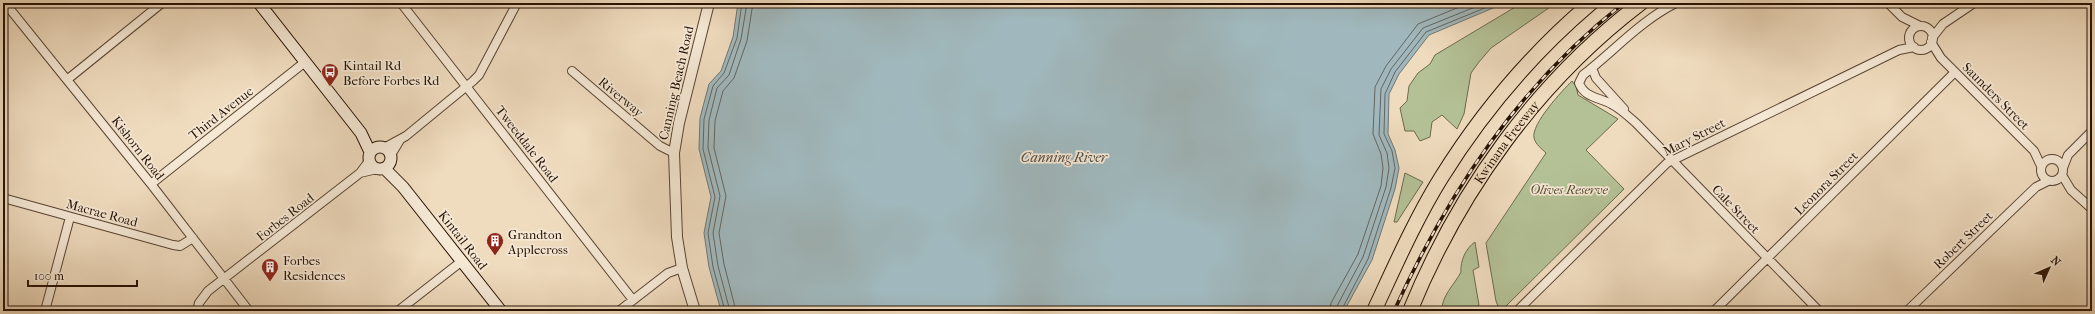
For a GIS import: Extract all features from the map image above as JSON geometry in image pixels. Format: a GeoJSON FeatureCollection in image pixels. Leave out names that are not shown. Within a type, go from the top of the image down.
{"type":"FeatureCollection","features":[{"type":"Feature","properties":{"kind":"highway"},"geometry":{"type":"LineString","coordinates":[[1374,311],[1402,252],[1440,179],[1486,113],[1535,56],[1591,3]]}},
{"type":"Feature","properties":{"kind":"highway","name":"Kwinana Freeway"},"geometry":{"type":"LineString","coordinates":[[1410,311],[1423,279],[1452,224],[1501,146],[1536,103],[1579,56],[1641,3]]}},
{"type":"Feature","properties":{"kind":"highway"},"geometry":{"type":"LineString","coordinates":[[1368,311],[1402,252]]}},
{"type":"Feature","properties":{"kind":"main road","name":"Kintail Road"},"geometry":{"type":"LineString","coordinates":[[259,3],[501,311]]}},
{"type":"Feature","properties":{"kind":"street","name":"Kishorn Road"},"geometry":{"type":"LineString","coordinates":[[5,3],[68,79],[249,311]]}},
{"type":"Feature","properties":{"kind":"street"},"geometry":{"type":"LineString","coordinates":[[68,79],[162,3]]}},
{"type":"Feature","properties":{"kind":"street","name":"Tweeddale Road"},"geometry":{"type":"LineString","coordinates":[[401,3],[634,300]]}},
{"type":"Feature","properties":{"kind":"street","name":"Forbes Road"},"geometry":{"type":"LineString","coordinates":[[197,311],[203,297],[224,279],[381,158],[400,140],[467,88],[479,75],[517,3]]}},
{"type":"Feature","properties":{"kind":"street","name":"Canning Beach Road"},"geometry":{"type":"LineString","coordinates":[[695,311],[682,268],[677,237],[674,153],[679,122],[709,3]]}},
{"type":"Feature","properties":{"kind":"street"},"geometry":{"type":"LineString","coordinates":[[1592,68],[1628,35],[1656,14],[1676,3]]}},
{"type":"Feature","properties":{"kind":"street"},"geometry":{"type":"LineString","coordinates":[[1888,3],[1902,17],[1930,31],[1932,40]]}},
{"type":"Feature","properties":{"kind":"street","name":"Mary Street"},"geometry":{"type":"LineString","coordinates":[[1517,311],[1667,163],[1899,50],[1914,47],[1923,49],[1932,40],[1943,24],[1974,3]]}},
{"type":"Feature","properties":{"kind":"street"},"geometry":{"type":"LineString","coordinates":[[1902,17],[1914,47]]}},
{"type":"Feature","properties":{"kind":"street","name":"Mary Street"},"geometry":{"type":"LineString","coordinates":[[1899,50],[1913,29],[1922,26],[1943,24]]}},
{"type":"Feature","properties":{"kind":"street","name":"Saunders Street"},"geometry":{"type":"LineString","coordinates":[[1932,40],[1941,58]]}},
{"type":"Feature","properties":{"kind":"street","name":"Saunders Street"},"geometry":{"type":"LineString","coordinates":[[1923,49],[1941,58],[2034,151],[2059,161],[2057,176]]}},
{"type":"Feature","properties":{"kind":"street","name":"Third Avenue"},"geometry":{"type":"LineString","coordinates":[[151,184],[305,62]]}},
{"type":"Feature","properties":{"kind":"street","name":"Cale Street"},"geometry":{"type":"LineString","coordinates":[[1636,123],[1612,104],[1597,99],[1582,90],[1579,83],[1583,75],[1592,68],[1596,78],[1636,123],[1819,311]]}},
{"type":"Feature","properties":{"kind":"street","name":"Riverway"},"geometry":{"type":"LineString","coordinates":[[572,71],[660,146],[674,153]]}},
{"type":"Feature","properties":{"kind":"street","name":"Leonora Street"},"geometry":{"type":"LineString","coordinates":[[1714,311],[1955,72]]}},
{"type":"Feature","properties":{"kind":"street"},"geometry":{"type":"LineString","coordinates":[[2057,176],[2068,155],[2092,131]]}},
{"type":"Feature","properties":{"kind":"street","name":"Saunders Street"},"geometry":{"type":"LineString","coordinates":[[2034,151],[2041,170],[2057,176],[2092,210]]}},
{"type":"Feature","properties":{"kind":"street"},"geometry":{"type":"LineString","coordinates":[[2041,170],[2052,159],[2068,155]]}},
{"type":"Feature","properties":{"kind":"street","name":"Robert Street"},"geometry":{"type":"LineString","coordinates":[[2036,187],[2041,170]]}},
{"type":"Feature","properties":{"kind":"street","name":"Robert Street"},"geometry":{"type":"LineString","coordinates":[[1907,311],[2036,187],[2057,176]]}},
{"type":"Feature","properties":{"kind":"street","name":"Macrae Road"},"geometry":{"type":"LineString","coordinates":[[3,198],[174,245],[180,246],[193,238]]}},
{"type":"Feature","properties":{"kind":"street"},"geometry":{"type":"LineString","coordinates":[[45,311],[70,217]]}},
{"type":"Feature","properties":{"kind":"street"},"geometry":{"type":"LineString","coordinates":[[398,311],[462,261]]}},
{"type":"Feature","properties":{"kind":"street"},"geometry":{"type":"LineString","coordinates":[[619,311],[668,273],[682,268]]}},
{"type":"Feature","properties":{"kind":"green space"},"geometry":{"type":"Polygon","coordinates":[[[1522,3],[1556,3],[1491,48],[1479,62],[1471,73],[1464,114],[1457,129],[1442,115],[1432,122],[1430,137],[1420,141],[1414,131],[1405,131],[1400,108],[1407,101],[1409,86],[1418,73],[1430,64],[1435,55],[1522,3]]]}},
{"type":"Feature","properties":{"kind":"green space","name":"Olives Reserve"},"geometry":{"type":"Polygon","coordinates":[[[1572,81],[1576,86],[1578,95],[1618,119],[1586,150],[1624,189],[1502,310],[1499,309],[1496,301],[1486,243],[1546,153],[1536,143],[1534,132],[1542,116],[1572,81]]]}},
{"type":"Feature","properties":{"kind":"green space"},"geometry":{"type":"Polygon","coordinates":[[[1405,173],[1423,182],[1397,222],[1394,222],[1405,173]]]}},
{"type":"Feature","properties":{"kind":"green space"},"geometry":{"type":"Polygon","coordinates":[[[1475,242],[1479,267],[1473,270],[1479,305],[1471,311],[1442,311],[1442,306],[1446,295],[1461,272],[1464,255],[1475,242]]]}},
{"type":"Feature","properties":{"kind":"water","name":"Canning River"},"geometry":{"type":"Polygon","coordinates":[[[738,3],[1505,3],[1429,35],[1399,74],[1389,94],[1388,134],[1395,150],[1399,168],[1395,189],[1372,260],[1344,311],[721,311],[709,267],[704,233],[711,197],[699,149],[700,118],[709,84],[721,71],[733,37],[738,3]]]}},
{"type":"Feature","properties":{"kind":"railway"},"geometry":{"type":"LineString","coordinates":[[1394,311],[1438,224],[1463,182],[1490,143],[1520,105],[1552,69],[1586,35],[1624,3]]}},
{"type":"Feature","properties":{"kind":"place","name":"Kintail Rd Before Forbes Rd"},"geometry":{"type":"Point","coordinates":[330,87]}},
{"type":"Feature","properties":{"kind":"place","name":"Grandton Applecross"},"geometry":{"type":"Point","coordinates":[495,256]}},
{"type":"Feature","properties":{"kind":"place","name":"Forbes Residences"},"geometry":{"type":"Point","coordinates":[270,282]}}]}
